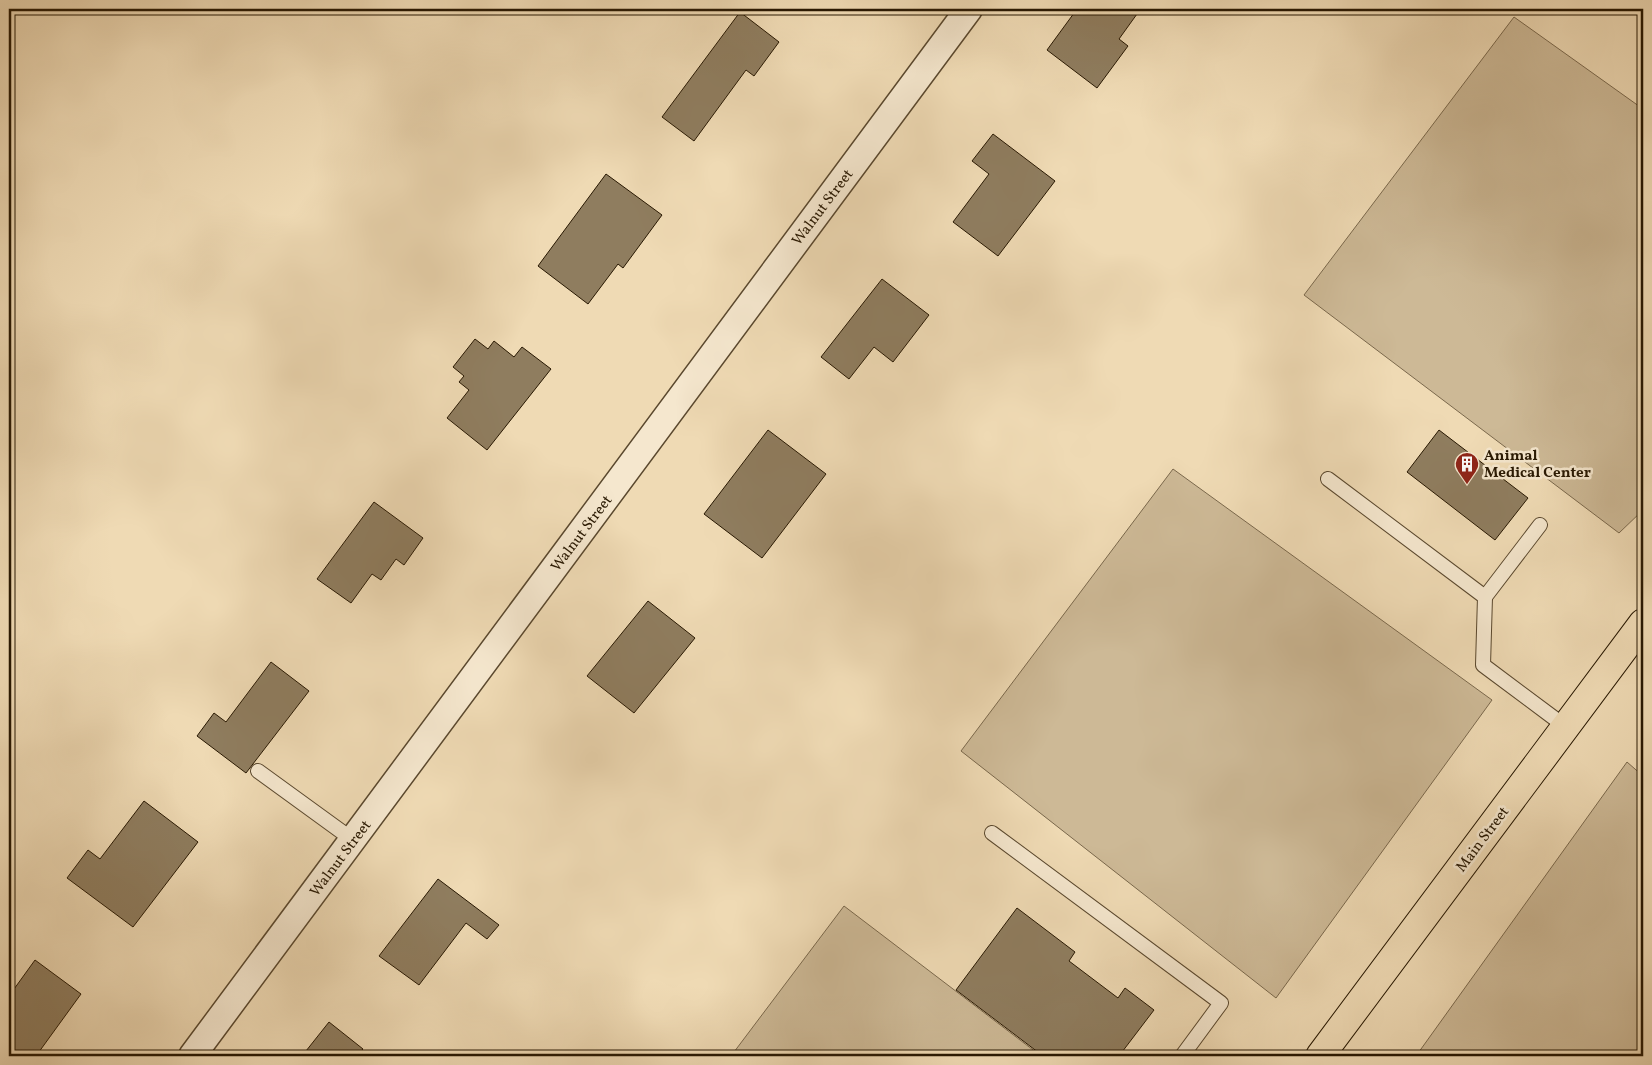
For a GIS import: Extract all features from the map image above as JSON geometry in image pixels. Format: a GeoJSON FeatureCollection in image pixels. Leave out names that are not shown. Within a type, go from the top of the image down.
{"type":"FeatureCollection","features":[{"type":"Feature","properties":{"kind":"main road","name":"Main Street"},"geometry":{"type":"LineString","coordinates":[[1320,1056],[1643,623]]}},
{"type":"Feature","properties":{"kind":"street","name":"Walnut Street"},"geometry":{"type":"LineString","coordinates":[[192,1056],[969,9]]}},
{"type":"Feature","properties":{"kind":"lane"},"geometry":{"type":"LineString","coordinates":[[1328,480],[1485,597]]}},
{"type":"Feature","properties":{"kind":"lane"},"geometry":{"type":"LineString","coordinates":[[1540,526],[1485,597],[1483,665],[1566,727]]}},
{"type":"Feature","properties":{"kind":"lane"},"geometry":{"type":"LineString","coordinates":[[258,771],[353,840]]}},
{"type":"Feature","properties":{"kind":"lane"},"geometry":{"type":"LineString","coordinates":[[992,833],[1221,1003],[1182,1056]]}},
{"type":"Feature","properties":{"kind":"shaded area"},"geometry":{"type":"Polygon","coordinates":[[[1514,17],[1643,109],[1643,510],[1619,533],[1304,295],[1514,17]]]}},
{"type":"Feature","properties":{"kind":"shaded area"},"geometry":{"type":"Polygon","coordinates":[[[1173,469],[1492,700],[1276,998],[961,751],[1173,469]]]}},
{"type":"Feature","properties":{"kind":"shaded area"},"geometry":{"type":"Polygon","coordinates":[[[1627,762],[1643,776],[1643,1056],[1416,1056],[1627,762]]]}},
{"type":"Feature","properties":{"kind":"shaded area"},"geometry":{"type":"Polygon","coordinates":[[[844,906],[1041,1056],[731,1056],[844,906]]]}},
{"type":"Feature","properties":{"kind":"building"},"geometry":{"type":"Polygon","coordinates":[[[1077,9],[1130,9],[1137,14],[1119,39],[1128,46],[1097,88],[1047,50],[1077,9]]]}},
{"type":"Feature","properties":{"kind":"building"},"geometry":{"type":"Polygon","coordinates":[[[740,12],[779,42],[754,76],[746,70],[694,141],[662,117],[740,12]]]}},
{"type":"Feature","properties":{"kind":"building"},"geometry":{"type":"Polygon","coordinates":[[[993,134],[1055,181],[998,256],[953,222],[989,174],[972,161],[993,134]]]}},
{"type":"Feature","properties":{"kind":"building"},"geometry":{"type":"Polygon","coordinates":[[[606,174],[662,215],[623,268],[618,264],[588,304],[538,266],[606,174]]]}},
{"type":"Feature","properties":{"kind":"building"},"geometry":{"type":"Polygon","coordinates":[[[882,279],[929,315],[893,362],[874,347],[849,379],[821,357],[882,279]]]}},
{"type":"Feature","properties":{"kind":"building"},"geometry":{"type":"Polygon","coordinates":[[[475,339],[488,349],[494,341],[514,357],[522,347],[551,369],[487,450],[447,418],[469,390],[459,382],[464,376],[453,367],[475,339]]]}},
{"type":"Feature","properties":{"kind":"building"},"geometry":{"type":"Polygon","coordinates":[[[768,430],[826,474],[762,558],[704,514],[768,430]]]}},
{"type":"Feature","properties":{"kind":"building","name":"Animal Medical Center"},"geometry":{"type":"Polygon","coordinates":[[[1439,430],[1528,498],[1495,540],[1407,472],[1439,430]]]}},
{"type":"Feature","properties":{"kind":"building"},"geometry":{"type":"Polygon","coordinates":[[[374,502],[423,538],[404,565],[396,559],[381,580],[372,574],[351,603],[317,579],[374,502]]]}},
{"type":"Feature","properties":{"kind":"building"},"geometry":{"type":"Polygon","coordinates":[[[648,601],[695,638],[634,713],[587,676],[648,601]]]}},
{"type":"Feature","properties":{"kind":"building"},"geometry":{"type":"Polygon","coordinates":[[[271,662],[309,691],[246,773],[197,736],[214,713],[226,722],[271,662]]]}},
{"type":"Feature","properties":{"kind":"building"},"geometry":{"type":"Polygon","coordinates":[[[144,801],[198,842],[133,927],[67,878],[88,850],[100,859],[144,801]]]}},
{"type":"Feature","properties":{"kind":"building"},"geometry":{"type":"Polygon","coordinates":[[[438,879],[499,925],[487,939],[466,923],[419,985],[379,956],[438,879]]]}},
{"type":"Feature","properties":{"kind":"building"},"geometry":{"type":"Polygon","coordinates":[[[1017,908],[1075,952],[1069,961],[1118,998],[1125,988],[1154,1010],[1119,1056],[1043,1056],[956,990],[1017,908]]]}},
{"type":"Feature","properties":{"kind":"building"},"geometry":{"type":"Polygon","coordinates":[[[35,960],[81,994],[36,1056],[9,1056],[9,996],[35,960]]]}},
{"type":"Feature","properties":{"kind":"building"},"geometry":{"type":"Polygon","coordinates":[[[329,1022],[363,1049],[357,1056],[302,1056],[329,1022]]]}},
{"type":"Feature","properties":{"kind":"place","name":"Animal Medical Center"},"geometry":{"type":"Point","coordinates":[1467,485]}}]}
